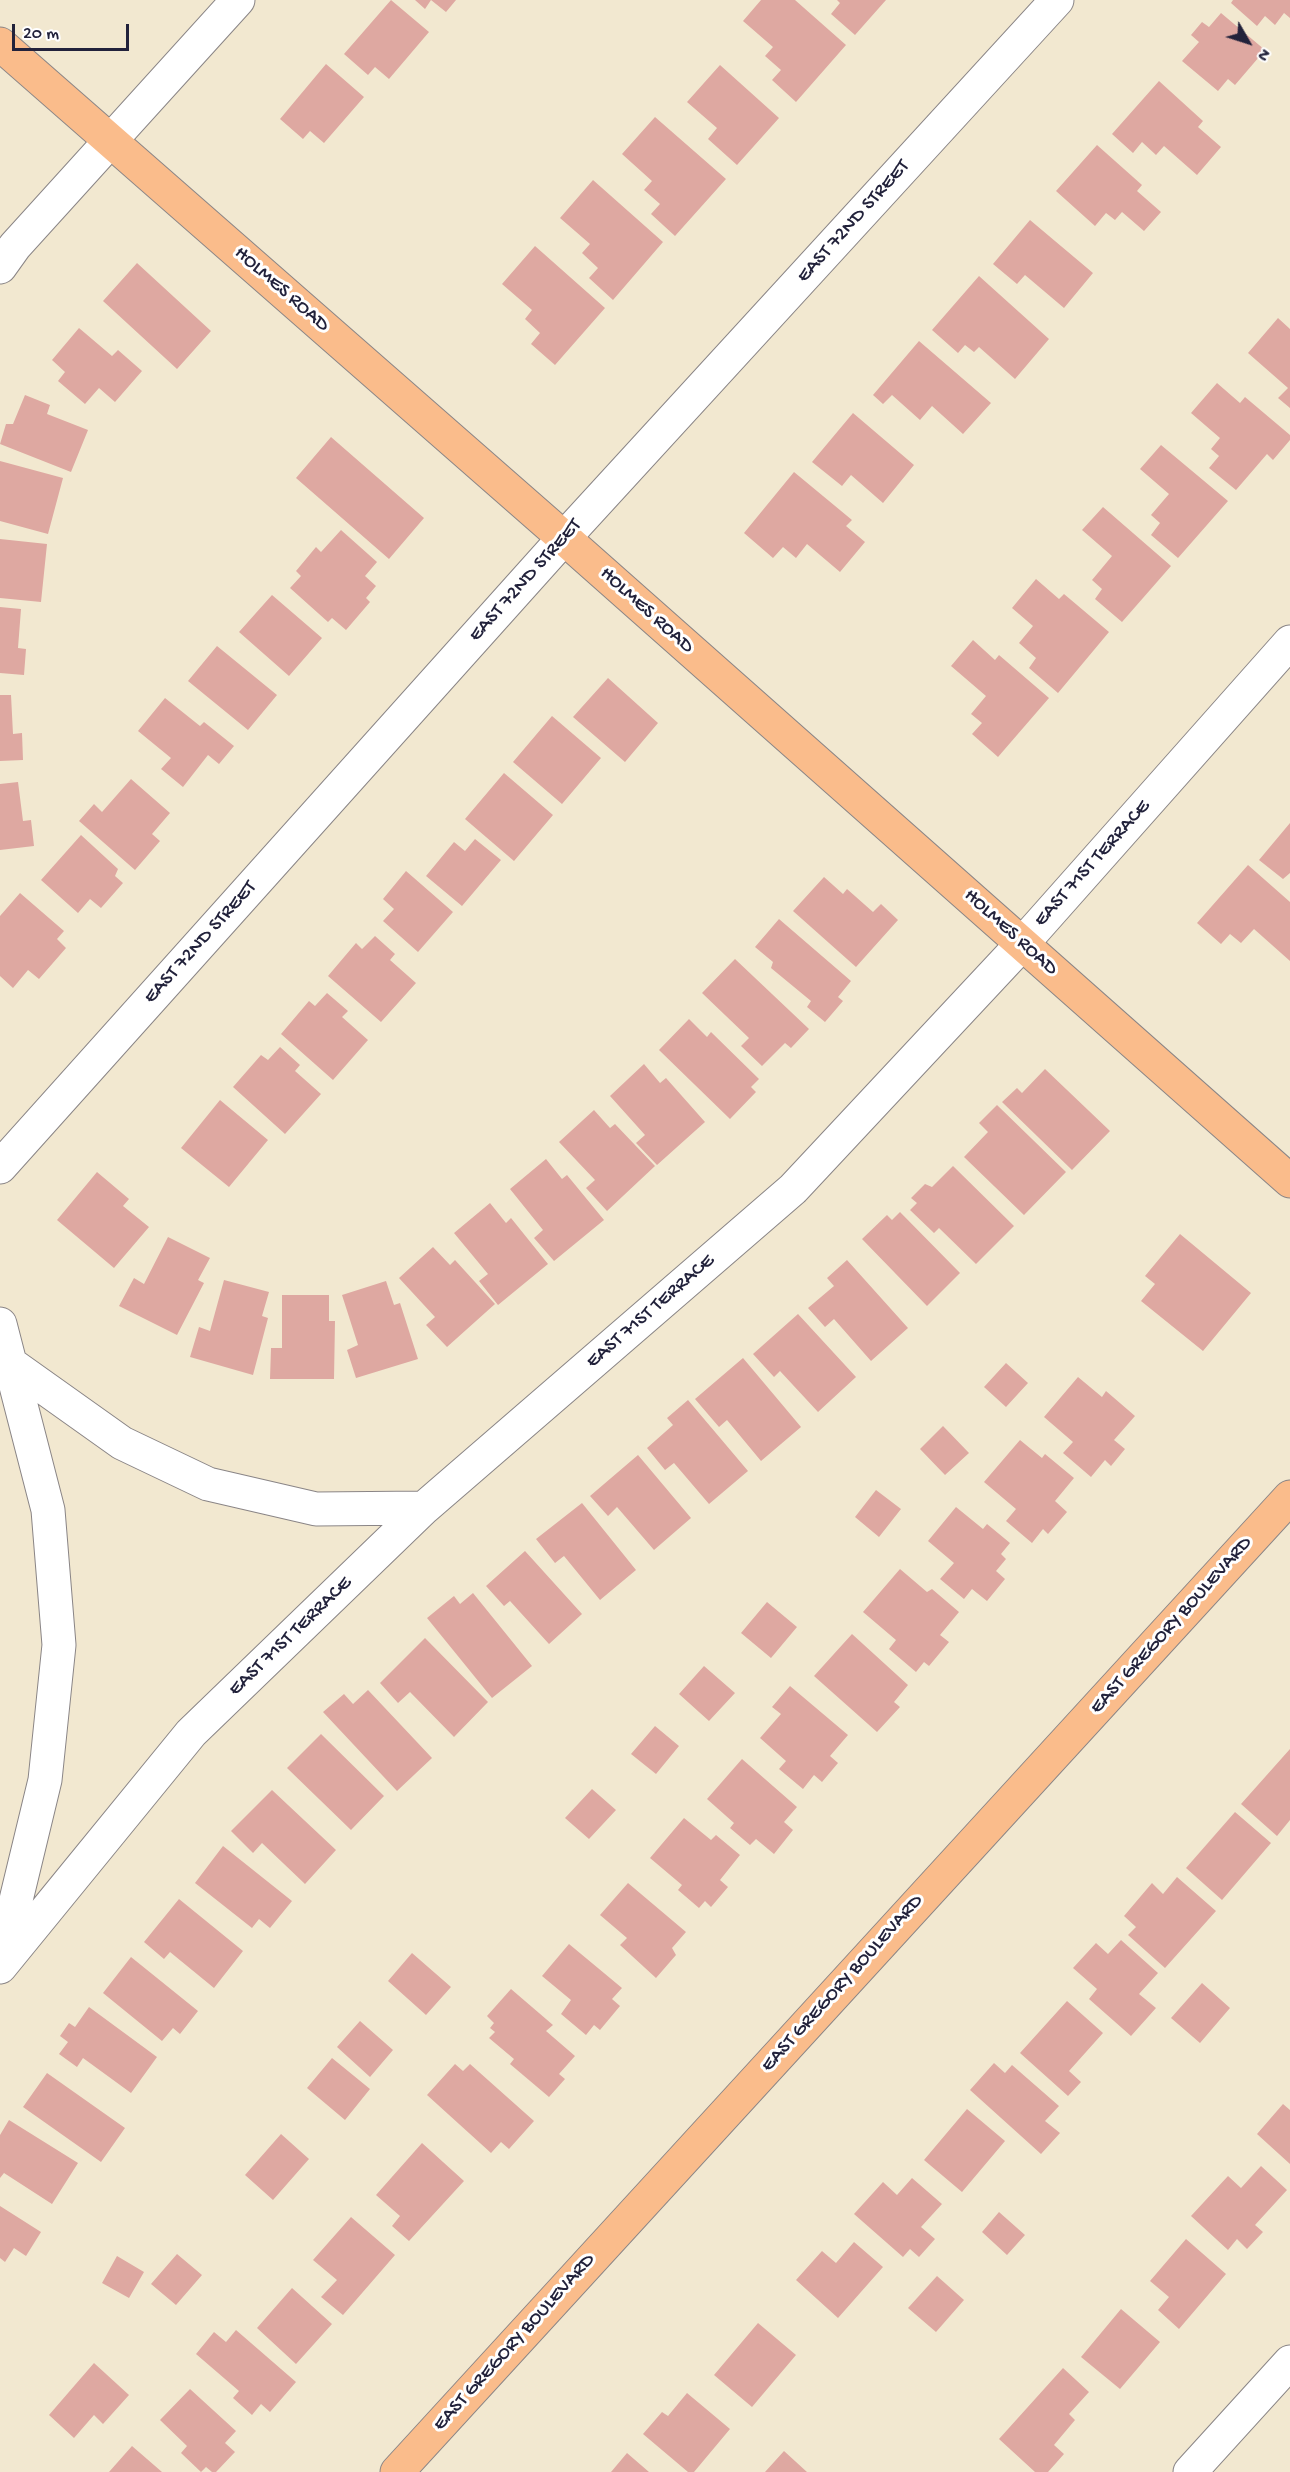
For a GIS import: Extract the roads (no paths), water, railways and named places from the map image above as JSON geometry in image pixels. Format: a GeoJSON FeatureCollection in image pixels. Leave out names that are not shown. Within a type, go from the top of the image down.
{"type":"FeatureCollection","features":[{"type":"Feature","properties":{"kind":"main road","name":"HOLMES ROAD"},"geometry":{"type":"LineString","coordinates":[[0,44],[564,538],[1290,1181]]}},
{"type":"Feature","properties":{"kind":"main road","name":"EAST GREGORY BOULEVARD"},"geometry":{"type":"LineString","coordinates":[[397,2472],[1290,1497]]}},
{"type":"Feature","properties":{"kind":"street"},"geometry":{"type":"LineString","coordinates":[[0,267],[15,246],[238,0]]}},
{"type":"Feature","properties":{"kind":"street","name":"EAST 72ND STREET"},"geometry":{"type":"LineString","coordinates":[[0,1167],[564,538],[1057,0]]}},
{"type":"Feature","properties":{"kind":"street","name":"EAST 71ST TERRACE"},"geometry":{"type":"LineString","coordinates":[[0,1966],[191,1733],[424,1508],[793,1189],[1022,944],[1290,642]]}},
{"type":"Feature","properties":{"kind":"street","name":"EAST 71ST TERRACE"},"geometry":{"type":"LineString","coordinates":[[0,1324],[48,1510],[59,1645],[45,1779],[0,1966]]}},
{"type":"Feature","properties":{"kind":"street"},"geometry":{"type":"LineString","coordinates":[[11,1364],[122,1443],[208,1484],[316,1509],[424,1508]]}},
{"type":"Feature","properties":{"kind":"street"},"geometry":{"type":"LineString","coordinates":[[1190,2472],[1290,2362]]}}]}
